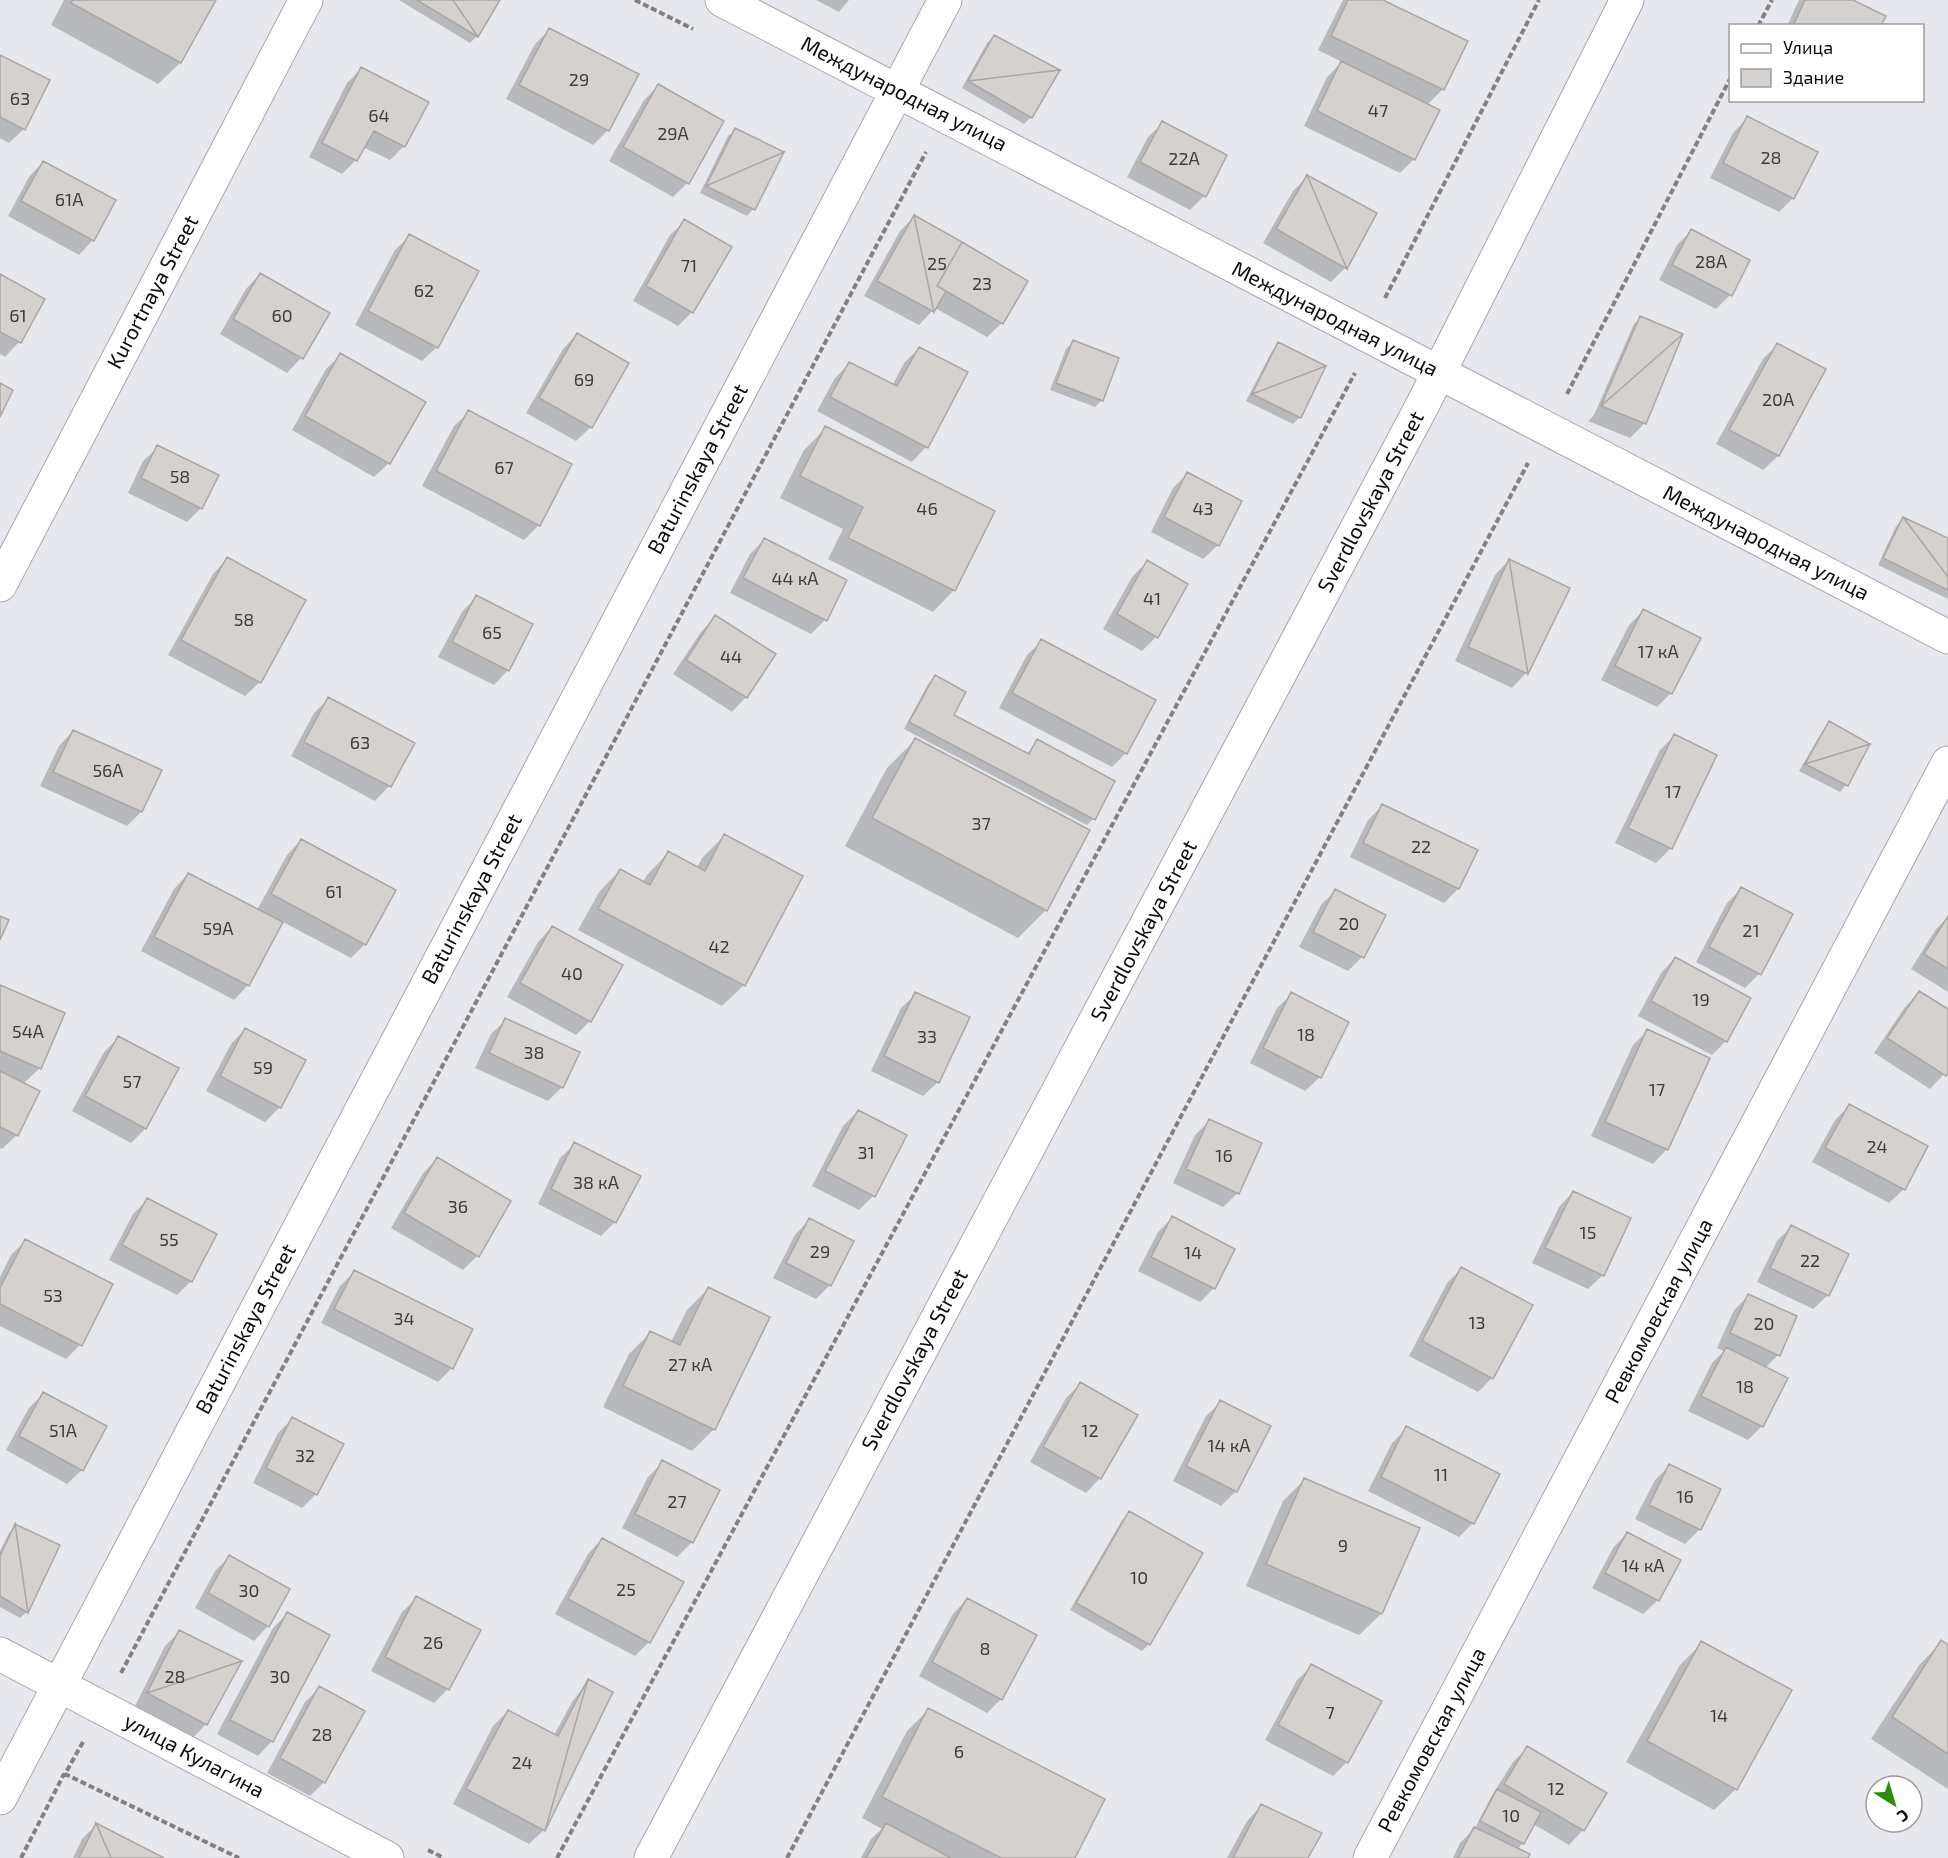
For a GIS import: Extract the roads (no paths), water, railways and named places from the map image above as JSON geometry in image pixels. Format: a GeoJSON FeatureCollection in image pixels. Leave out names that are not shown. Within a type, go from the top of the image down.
{"type":"FeatureCollection","features":[{"type":"Feature","properties":{"kind":"street","name":"Kurortnaya Street"},"geometry":{"type":"LineString","coordinates":[[0,585],[306,0]]}},
{"type":"Feature","properties":{"kind":"street","name":"Международная улица"},"geometry":{"type":"LineString","coordinates":[[722,0],[1948,637]]}},
{"type":"Feature","properties":{"kind":"street","name":"Baturinskaya Street"},"geometry":{"type":"LineString","coordinates":[[0,1798],[945,0]]}},
{"type":"Feature","properties":{"kind":"street","name":"Sverdlovskaya Street"},"geometry":{"type":"LineString","coordinates":[[651,1858],[1439,373],[1627,0]]}},
{"type":"Feature","properties":{"kind":"street","name":"Ревкомовская улица"},"geometry":{"type":"LineString","coordinates":[[1370,1858],[1948,763]]}},
{"type":"Feature","properties":{"kind":"street","name":"улица Кулагина"},"geometry":{"type":"LineString","coordinates":[[0,1654],[387,1858]]}}]}
